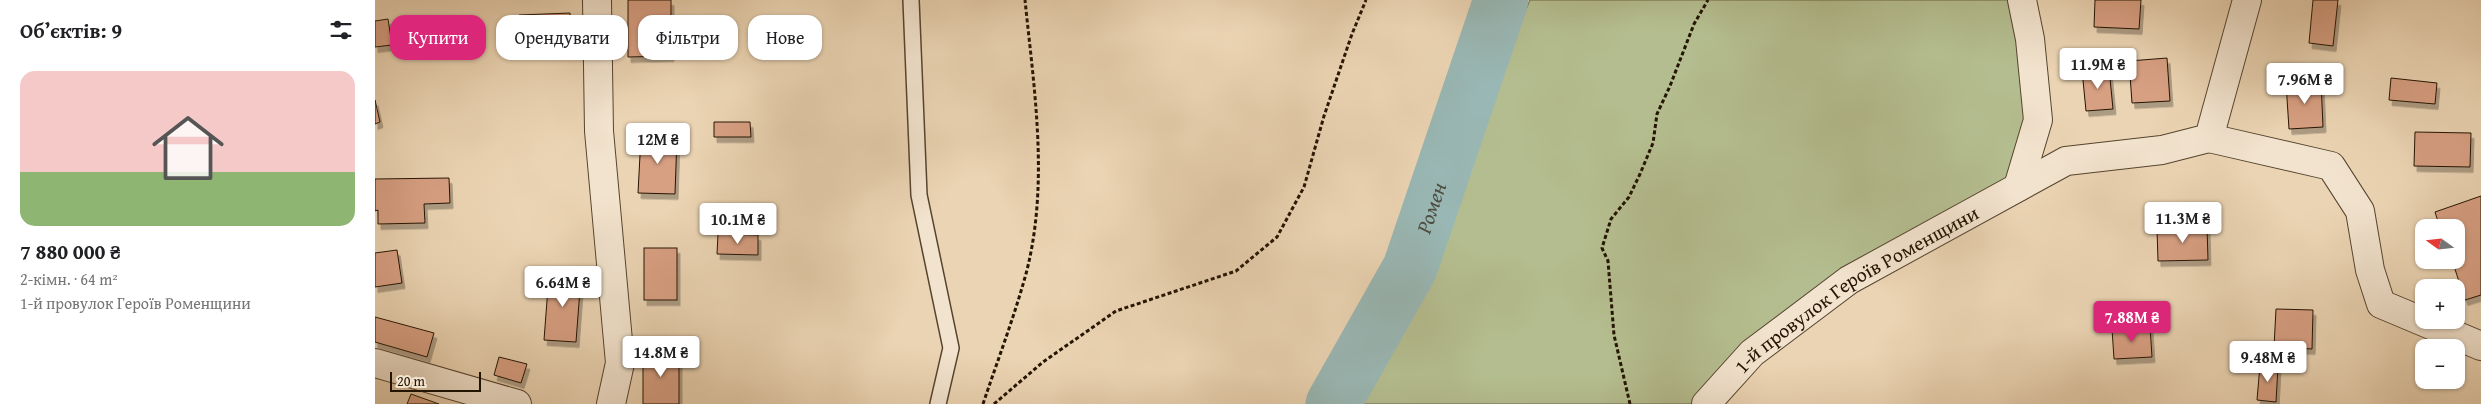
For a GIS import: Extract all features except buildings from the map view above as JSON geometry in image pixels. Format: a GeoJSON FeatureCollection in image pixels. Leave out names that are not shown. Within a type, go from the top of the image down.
{"type":"FeatureCollection","features":[{"type":"Feature","properties":{"kind":"street"},"geometry":{"type":"LineString","coordinates":[[597,0],[599,131],[620,363],[611,404]]}},
{"type":"Feature","properties":{"kind":"street"},"geometry":{"type":"LineString","coordinates":[[2018,188],[2038,120],[2031,39],[2022,0]]}},
{"type":"Feature","properties":{"kind":"street"},"geometry":{"type":"LineString","coordinates":[[2209,138],[2247,0]]}},
{"type":"Feature","properties":{"kind":"street","name":"1-й провулок Героїв Роменщини"},"geometry":{"type":"LineString","coordinates":[[1706,404],[1752,353],[1849,280],[2066,161],[2162,150],[2209,138],[2277,156],[2331,166],[2360,212],[2370,270],[2381,304],[2481,346]]}},
{"type":"Feature","properties":{"kind":"street"},"geometry":{"type":"LineString","coordinates":[[375,363],[517,404]]}},
{"type":"Feature","properties":{"kind":"lane"},"geometry":{"type":"LineString","coordinates":[[911,0],[919,194],[951,348],[938,404]]}},
{"type":"Feature","properties":{"kind":"path"},"geometry":{"type":"LineString","coordinates":[[983,404],[1027,269],[1035,217],[1039,127],[1025,0]]}},
{"type":"Feature","properties":{"kind":"path"},"geometry":{"type":"LineString","coordinates":[[994,404],[1043,362],[1116,311],[1236,271],[1277,237],[1304,187],[1337,79],[1366,0]]}},
{"type":"Feature","properties":{"kind":"path"},"geometry":{"type":"LineString","coordinates":[[1630,404],[1614,335],[1608,261],[1602,248],[1611,219],[1629,197],[1640,174],[1653,143],[1657,114],[1694,24],[1708,0]]}},
{"type":"Feature","properties":{"kind":"green space"},"geometry":{"type":"Polygon","coordinates":[[[1530,0],[2027,0],[2040,125],[2009,180],[1744,375],[1717,404],[1355,404],[1420,291],[1477,127],[1530,0]]]}},
{"type":"Feature","properties":{"kind":"waterway","name":"Ромен"},"geometry":{"type":"LineString","coordinates":[[1333,404],[1410,268],[1501,0]]}}]}
